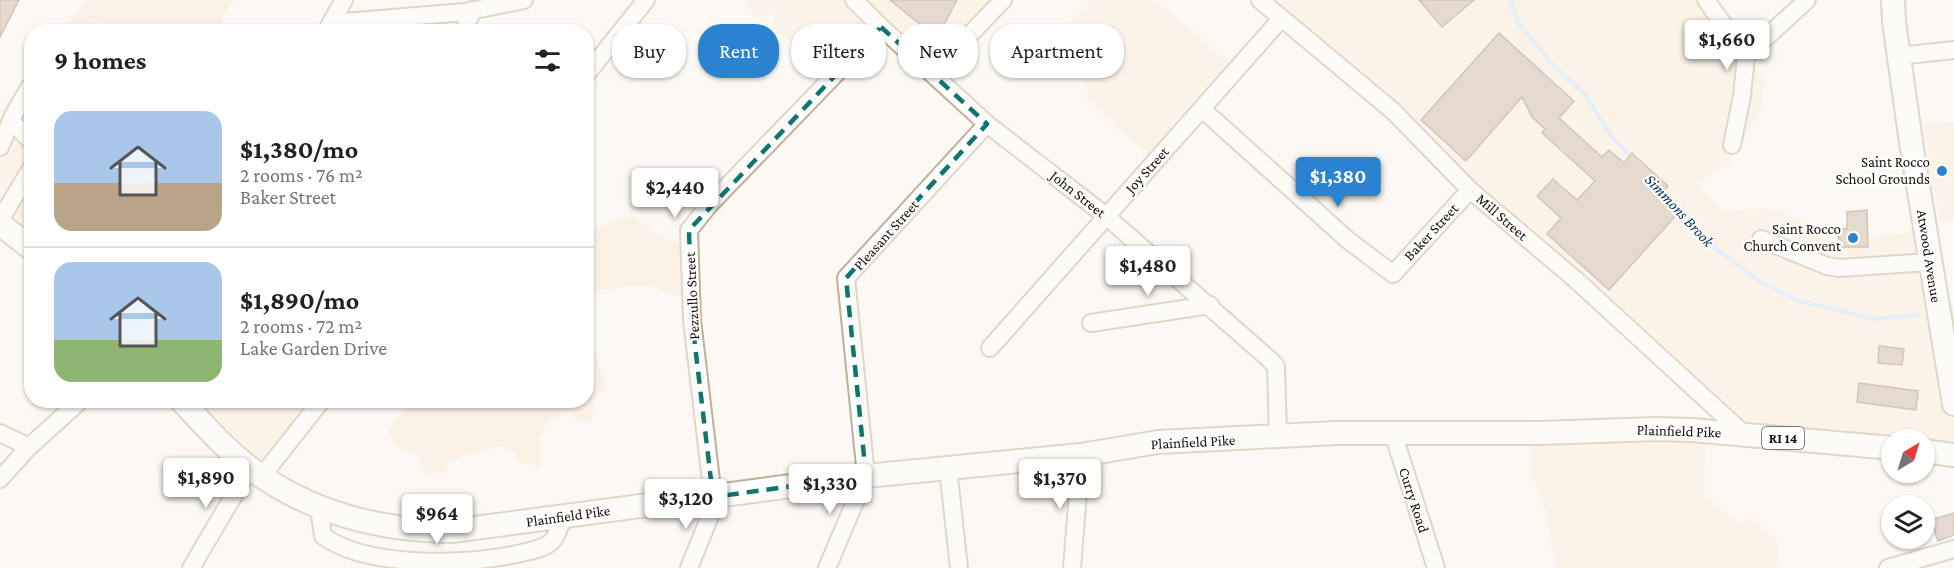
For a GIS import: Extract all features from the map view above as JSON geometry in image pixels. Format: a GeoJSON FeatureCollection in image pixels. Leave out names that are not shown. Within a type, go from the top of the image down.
{"type":"FeatureCollection","features":[{"type":"Feature","properties":{"kind":"main road","name":"Atwood Avenue"},"geometry":{"type":"LineString","coordinates":[[1893,0],[1911,149],[1954,404]]}},
{"type":"Feature","properties":{"kind":"main road"},"geometry":{"type":"LineString","coordinates":[[0,222],[24,242]]}},
{"type":"Feature","properties":{"kind":"main road","name":"Plainfield Pike"},"geometry":{"type":"LineString","coordinates":[[189,408],[224,445],[256,472],[282,489],[319,507],[373,523],[418,531],[452,531],[866,476],[1081,455],[1158,442],[1278,436],[1539,433],[1656,429],[1692,430],[1881,447]]}},
{"type":"Feature","properties":{"kind":"main road"},"geometry":{"type":"LineString","coordinates":[[1935,452],[1954,454]]}},
{"type":"Feature","properties":{"kind":"street"},"geometry":{"type":"LineString","coordinates":[[330,24],[344,0]]}},
{"type":"Feature","properties":{"kind":"street"},"geometry":{"type":"LineString","coordinates":[[354,24],[473,10],[524,0]]}},
{"type":"Feature","properties":{"kind":"street"},"geometry":{"type":"LineString","coordinates":[[594,65],[646,0]]}},
{"type":"Feature","properties":{"kind":"street","name":"John Street"},"geometry":{"type":"LineString","coordinates":[[854,0],[878,24]]}},
{"type":"Feature","properties":{"kind":"street"},"geometry":{"type":"LineString","coordinates":[[978,26],[1003,0]]}},
{"type":"Feature","properties":{"kind":"street","name":"Mill Street"},"geometry":{"type":"LineString","coordinates":[[1260,0],[1393,111],[1470,190],[1576,280],[1745,435]]}},
{"type":"Feature","properties":{"kind":"street"},"geometry":{"type":"LineString","coordinates":[[1706,0],[1746,56],[1742,96],[1732,145]]}},
{"type":"Feature","properties":{"kind":"street"},"geometry":{"type":"LineString","coordinates":[[1746,56],[1806,0]]}},
{"type":"Feature","properties":{"kind":"street"},"geometry":{"type":"LineString","coordinates":[[467,24],[473,10]]}},
{"type":"Feature","properties":{"kind":"street","name":"Joy Street"},"geometry":{"type":"LineString","coordinates":[[990,348],[1281,19]]}},
{"type":"Feature","properties":{"kind":"street","name":"John Street"},"geometry":{"type":"LineString","coordinates":[[886,32],[898,42]]}},
{"type":"Feature","properties":{"kind":"street"},"geometry":{"type":"LineString","coordinates":[[1899,56],[1954,50]]}},
{"type":"Feature","properties":{"kind":"street","name":"Pezzullo Street"},"geometry":{"type":"LineString","coordinates":[[689,568],[714,506],[692,320],[689,230],[710,204],[832,78]]}},
{"type":"Feature","properties":{"kind":"street","name":"John Street"},"geometry":{"type":"LineString","coordinates":[[937,78],[987,124],[1106,216],[1210,305],[1276,366],[1278,436]]}},
{"type":"Feature","properties":{"kind":"street"},"geometry":{"type":"LineString","coordinates":[[0,147],[24,97]]}},
{"type":"Feature","properties":{"kind":"street","name":"Baker Street"},"geometry":{"type":"LineString","coordinates":[[1202,109],[1349,241],[1393,274],[1470,190]]}},
{"type":"Feature","properties":{"kind":"street"},"geometry":{"type":"LineString","coordinates":[[11,121],[24,134]]}},
{"type":"Feature","properties":{"kind":"street","name":"Pleasant Street"},"geometry":{"type":"LineString","coordinates":[[866,476],[846,278],[987,124]]}},
{"type":"Feature","properties":{"kind":"street"},"geometry":{"type":"LineString","coordinates":[[0,222],[24,181]]}},
{"type":"Feature","properties":{"kind":"street"},"geometry":{"type":"LineString","coordinates":[[1761,239],[1827,266],[1839,268],[1930,262]]}},
{"type":"Feature","properties":{"kind":"street"},"geometry":{"type":"LineString","coordinates":[[1091,323],[1210,305]]}},
{"type":"Feature","properties":{"kind":"street"},"geometry":{"type":"LineString","coordinates":[[0,479],[29,447],[72,408]]}},
{"type":"Feature","properties":{"kind":"street"},"geometry":{"type":"LineString","coordinates":[[191,568],[256,472],[314,408]]}},
{"type":"Feature","properties":{"kind":"street"},"geometry":{"type":"LineString","coordinates":[[0,432],[29,447]]}},
{"type":"Feature","properties":{"kind":"street","name":"Curry Road"},"geometry":{"type":"LineString","coordinates":[[1393,433],[1436,568]]}},
{"type":"Feature","properties":{"kind":"street"},"geometry":{"type":"LineString","coordinates":[[1072,568],[1081,455]]}},
{"type":"Feature","properties":{"kind":"street"},"geometry":{"type":"LineString","coordinates":[[948,468],[959,568]]}},
{"type":"Feature","properties":{"kind":"street"},"geometry":{"type":"LineString","coordinates":[[827,568],[866,476]]}},
{"type":"Feature","properties":{"kind":"street"},"geometry":{"type":"LineString","coordinates":[[319,507],[323,536],[331,542],[369,556],[417,564],[488,560],[542,548],[553,540],[562,517]]}},
{"type":"Feature","properties":{"kind":"street"},"geometry":{"type":"LineString","coordinates":[[1888,568],[1954,549]]}},
{"type":"Feature","properties":{"kind":"highlighted area"},"geometry":{"type":"Polygon","coordinates":[[[881,27],[987,124],[846,278],[866,476],[713,497],[692,320],[689,230],[881,27]]]}},
{"type":"Feature","properties":{"kind":"shaded area"},"geometry":{"type":"Polygon","coordinates":[[[87,0],[234,0],[223,15],[223,24],[112,24],[91,19],[68,24],[87,0]]]}},
{"type":"Feature","properties":{"kind":"shaded area"},"geometry":{"type":"Polygon","coordinates":[[[745,0],[1003,0],[978,27],[978,24],[898,24],[898,40],[886,33],[886,24],[791,24],[791,44],[779,33],[779,24],[772,24],[776,9],[767,17],[760,19],[755,17],[745,0]]]}},
{"type":"Feature","properties":{"kind":"shaded area"},"geometry":{"type":"Polygon","coordinates":[[[1091,0],[1156,0],[1237,69],[1154,160],[1084,97],[1089,88],[1077,78],[1124,78],[1124,24],[1068,24],[1091,0]]]}},
{"type":"Feature","properties":{"kind":"shaded area"},"geometry":{"type":"Polygon","coordinates":[[[1252,0],[1712,0],[1740,46],[1766,82],[1761,102],[1766,104],[1732,156],[1729,166],[1719,168],[1700,183],[1704,191],[1723,211],[1771,208],[1816,228],[1832,241],[1843,244],[1924,228],[1940,308],[1954,306],[1954,453],[1935,452],[1935,429],[1881,429],[1881,439],[1753,436],[1252,0]]]}},
{"type":"Feature","properties":{"kind":"shaded area"},"geometry":{"type":"Polygon","coordinates":[[[91,19],[112,24],[77,24],[91,19]]]}},
{"type":"Feature","properties":{"kind":"shaded area"},"geometry":{"type":"Polygon","coordinates":[[[820,78],[832,78],[825,84],[820,78]]]}},
{"type":"Feature","properties":{"kind":"shaded area"},"geometry":{"type":"Polygon","coordinates":[[[24,81],[24,242],[0,223],[0,112],[24,81]]]}},
{"type":"Feature","properties":{"kind":"shaded area","name":"Saint Rocco School Grounds"},"geometry":{"type":"Polygon","coordinates":[[[1954,123],[1954,219],[1941,222],[1921,124],[1954,123]]]}},
{"type":"Feature","properties":{"kind":"shaded area"},"geometry":{"type":"Polygon","coordinates":[[[632,215],[659,237],[688,246],[690,300],[652,286],[625,286],[594,293],[594,229],[632,215]]]}},
{"type":"Feature","properties":{"kind":"shaded area"},"geometry":{"type":"Polygon","coordinates":[[[594,351],[606,388],[600,392],[594,407],[594,351]]]}},
{"type":"Feature","properties":{"kind":"shaded area"},"geometry":{"type":"Polygon","coordinates":[[[191,408],[316,408],[264,474],[191,408]]]}},
{"type":"Feature","properties":{"kind":"shaded area"},"geometry":{"type":"Polygon","coordinates":[[[403,408],[594,408],[589,423],[568,413],[547,421],[540,438],[541,469],[531,464],[521,464],[516,453],[501,446],[450,459],[444,472],[425,473],[418,455],[397,447],[388,432],[403,412],[403,408]]]}},
{"type":"Feature","properties":{"kind":"shaded area"},"geometry":{"type":"Polygon","coordinates":[[[1533,434],[1705,440],[1704,495],[1740,524],[1751,518],[1777,539],[1780,568],[1556,568],[1545,509],[1530,471],[1533,434]]]}},
{"type":"Feature","properties":{"kind":"building"},"geometry":{"type":"Polygon","coordinates":[[[0,0],[19,0],[0,37],[0,0]]]}},
{"type":"Feature","properties":{"kind":"building"},"geometry":{"type":"Polygon","coordinates":[[[890,0],[957,0],[944,24],[920,24],[890,0]]]}},
{"type":"Feature","properties":{"kind":"building"},"geometry":{"type":"Polygon","coordinates":[[[1419,0],[1474,0],[1442,27],[1419,0]]]}},
{"type":"Feature","properties":{"kind":"building"},"geometry":{"type":"Polygon","coordinates":[[[1499,33],[1574,101],[1559,118],[1602,157],[1609,150],[1624,163],[1632,153],[1668,186],[1660,195],[1679,212],[1609,290],[1547,234],[1561,218],[1537,196],[1553,179],[1577,200],[1595,181],[1542,133],[1545,129],[1532,117],[1522,97],[1466,161],[1421,120],[1499,33]]]}},
{"type":"Feature","properties":{"kind":"building","name":"Saint Rocco Church Convent"},"geometry":{"type":"Polygon","coordinates":[[[1867,210],[1868,247],[1839,247],[1838,228],[1847,229],[1847,212],[1867,210]]]}},
{"type":"Feature","properties":{"kind":"building"},"geometry":{"type":"Polygon","coordinates":[[[1879,346],[1904,349],[1902,365],[1878,363],[1879,346]]]}},
{"type":"Feature","properties":{"kind":"building"},"geometry":{"type":"Polygon","coordinates":[[[1859,383],[1918,391],[1916,410],[1857,402],[1859,383]]]}},
{"type":"Feature","properties":{"kind":"building"},"geometry":{"type":"Polygon","coordinates":[[[1954,513],[1954,535],[1938,541],[1935,519],[1954,513]]]}},
{"type":"Feature","properties":{"kind":"waterway","name":"Simmons Brook"},"geometry":{"type":"LineString","coordinates":[[1510,0],[1519,24],[1553,65],[1585,94],[1611,136],[1634,160]]}},
{"type":"Feature","properties":{"kind":"waterway","name":"Simmons Brook"},"geometry":{"type":"LineString","coordinates":[[1660,188],[1716,249],[1764,284],[1797,300],[1874,319],[1918,315]]}},
{"type":"Feature","properties":{"kind":"place","name":"Saint Rocco School Grounds"},"geometry":{"type":"Point","coordinates":[1942,171]}},
{"type":"Feature","properties":{"kind":"place","name":"Saint Rocco Church Convent"},"geometry":{"type":"Point","coordinates":[1853,238]}}]}
